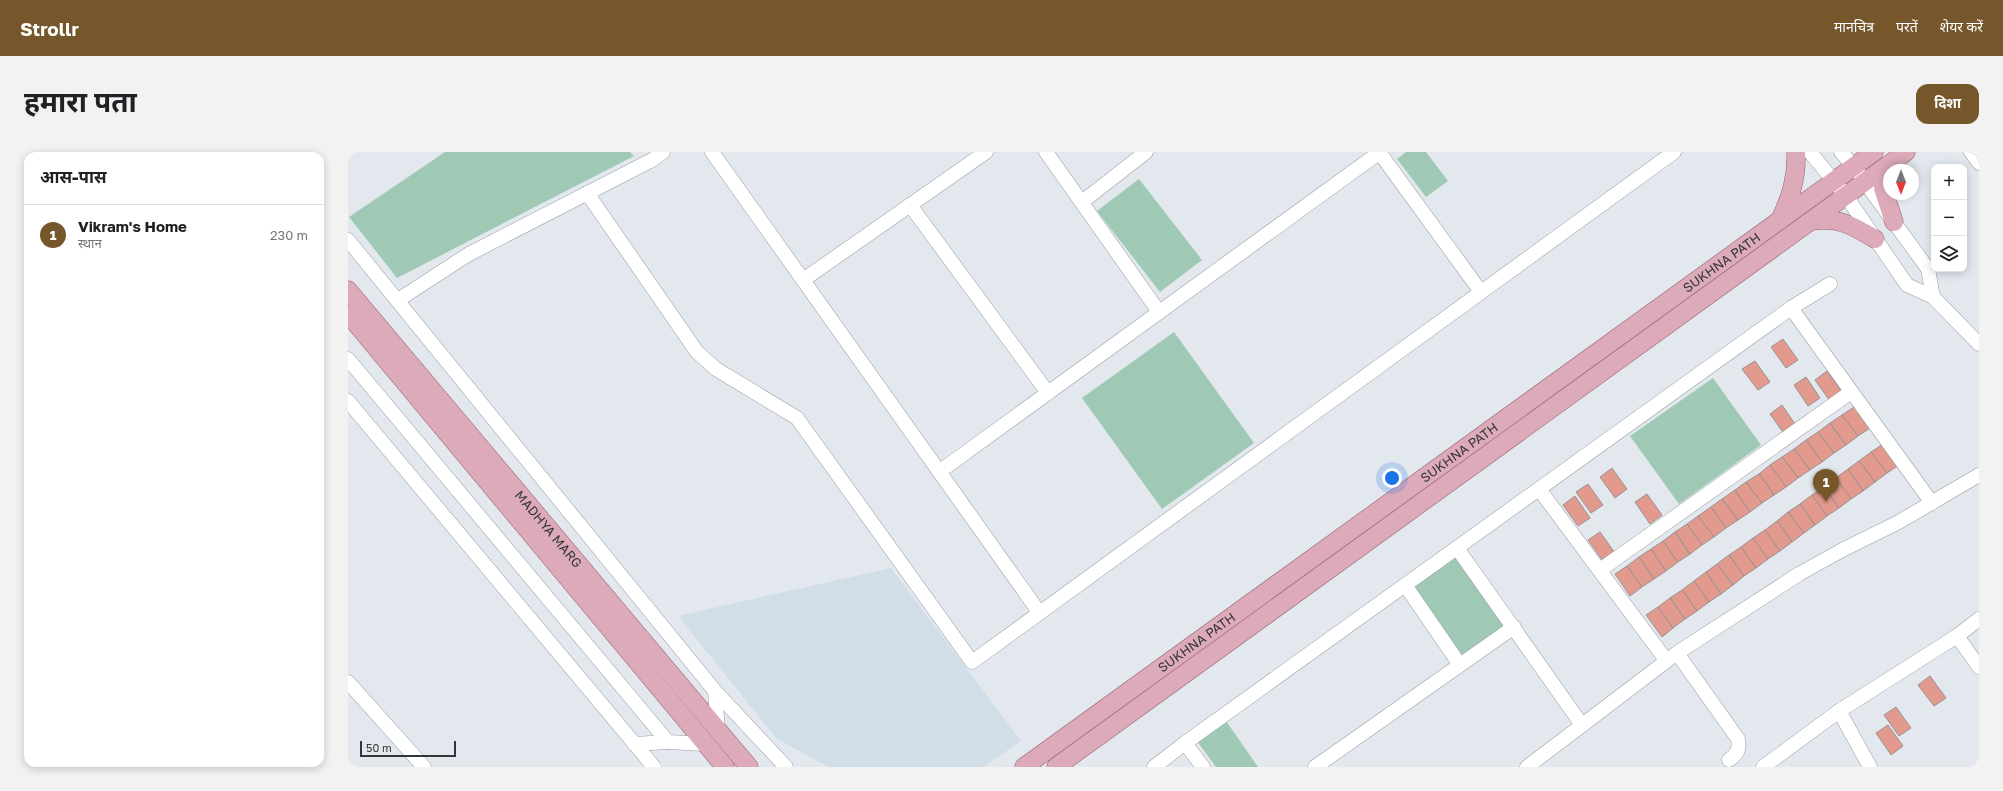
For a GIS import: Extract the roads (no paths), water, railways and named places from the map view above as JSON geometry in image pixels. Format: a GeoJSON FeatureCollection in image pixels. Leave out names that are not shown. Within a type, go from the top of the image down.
{"type":"FeatureCollection","features":[{"type":"Feature","properties":{"kind":"main road"},"geometry":{"type":"LineString","coordinates":[[1780,220],[1793,189],[1796,173],[1796,152]]}},
{"type":"Feature","properties":{"kind":"main road","name":"SUKHNA PATH"},"geometry":{"type":"LineString","coordinates":[[1024,767],[1874,152]]}},
{"type":"Feature","properties":{"kind":"main road"},"geometry":{"type":"LineString","coordinates":[[1898,164],[1907,152]]}},
{"type":"Feature","properties":{"kind":"main road","name":"SUKHNA PATH"},"geometry":{"type":"LineString","coordinates":[[1056,767],[1907,152]]}},
{"type":"Feature","properties":{"kind":"main road"},"geometry":{"type":"LineString","coordinates":[[1887,200],[1894,222]]}},
{"type":"Feature","properties":{"kind":"main road"},"geometry":{"type":"LineString","coordinates":[[1810,221],[1834,219],[1853,226],[1875,239]]}},
{"type":"Feature","properties":{"kind":"main road","name":"MADHYA MARG"},"geometry":{"type":"LineString","coordinates":[[348,290],[749,767]]}},
{"type":"Feature","properties":{"kind":"main road","name":"MADHYA MARG"},"geometry":{"type":"LineString","coordinates":[[348,314],[724,767]]}},
{"type":"Feature","properties":{"kind":"street"},"geometry":{"type":"LineString","coordinates":[[712,152],[1039,612]]}},
{"type":"Feature","properties":{"kind":"street"},"geometry":{"type":"LineString","coordinates":[[803,280],[986,152]]}},
{"type":"Feature","properties":{"kind":"street"},"geometry":{"type":"LineString","coordinates":[[1046,152],[1159,312]]}},
{"type":"Feature","properties":{"kind":"street"},"geometry":{"type":"LineString","coordinates":[[1082,202],[1146,152]]}},
{"type":"Feature","properties":{"kind":"street"},"geometry":{"type":"LineString","coordinates":[[939,472],[1379,152],[1481,292]]}},
{"type":"Feature","properties":{"kind":"street"},"geometry":{"type":"LineString","coordinates":[[1810,152],[1846,196],[1907,284],[1933,297],[1979,344]]}},
{"type":"Feature","properties":{"kind":"street"},"geometry":{"type":"LineString","coordinates":[[1841,152],[1854,167],[1928,269],[1933,297]]}},
{"type":"Feature","properties":{"kind":"street"},"geometry":{"type":"LineString","coordinates":[[1971,152],[1979,163]]}},
{"type":"Feature","properties":{"kind":"street"},"geometry":{"type":"LineString","coordinates":[[587,193],[697,352],[716,369],[798,418],[972,662],[1670,153]]}},
{"type":"Feature","properties":{"kind":"street"},"geometry":{"type":"LineString","coordinates":[[398,300],[469,254],[587,193],[653,155]]}},
{"type":"Feature","properties":{"kind":"street"},"geometry":{"type":"LineString","coordinates":[[910,205],[1048,393]]}},
{"type":"Feature","properties":{"kind":"street"},"geometry":{"type":"LineString","coordinates":[[348,240],[715,691],[786,767]]}},
{"type":"Feature","properties":{"kind":"street"},"geometry":{"type":"LineString","coordinates":[[1154,767],[1185,743],[1539,488],[1791,308],[1830,284]]}},
{"type":"Feature","properties":{"kind":"street"},"geometry":{"type":"LineString","coordinates":[[1791,308],[1932,503]]}},
{"type":"Feature","properties":{"kind":"street"},"geometry":{"type":"LineString","coordinates":[[348,359],[668,742]]}},
{"type":"Feature","properties":{"kind":"street"},"geometry":{"type":"LineString","coordinates":[[1600,570],[1851,392]]}},
{"type":"Feature","properties":{"kind":"street"},"geometry":{"type":"LineString","coordinates":[[348,401],[654,767]]}},
{"type":"Feature","properties":{"kind":"street"},"geometry":{"type":"LineString","coordinates":[[1527,767],[1671,656],[1799,574],[1932,503],[1979,475]]}},
{"type":"Feature","properties":{"kind":"street"},"geometry":{"type":"LineString","coordinates":[[1539,488],[1600,570],[1671,656],[1708,695],[1738,740],[1740,748],[1729,760]]}},
{"type":"Feature","properties":{"kind":"street"},"geometry":{"type":"LineString","coordinates":[[1457,548],[1582,725]]}},
{"type":"Feature","properties":{"kind":"street"},"geometry":{"type":"LineString","coordinates":[[1405,585],[1460,665]]}},
{"type":"Feature","properties":{"kind":"street"},"geometry":{"type":"LineString","coordinates":[[1762,767],[1838,711],[1957,636],[1979,619]]}},
{"type":"Feature","properties":{"kind":"street"},"geometry":{"type":"LineString","coordinates":[[1315,767],[1514,627]]}},
{"type":"Feature","properties":{"kind":"street"},"geometry":{"type":"LineString","coordinates":[[1957,636],[1979,667]]}},
{"type":"Feature","properties":{"kind":"street"},"geometry":{"type":"LineString","coordinates":[[348,682],[424,767]]}},
{"type":"Feature","properties":{"kind":"street"},"geometry":{"type":"LineString","coordinates":[[715,691],[718,731]]}},
{"type":"Feature","properties":{"kind":"street"},"geometry":{"type":"LineString","coordinates":[[1838,711],[1870,767]]}},
{"type":"Feature","properties":{"kind":"street"},"geometry":{"type":"LineString","coordinates":[[634,744],[668,742],[706,744]]}},
{"type":"Feature","properties":{"kind":"street"},"geometry":{"type":"LineString","coordinates":[[1185,743],[1203,767]]}},
{"type":"Feature","properties":{"kind":"place","name":"Vikram's Home"},"geometry":{"type":"Point","coordinates":[1826,502]}}]}
